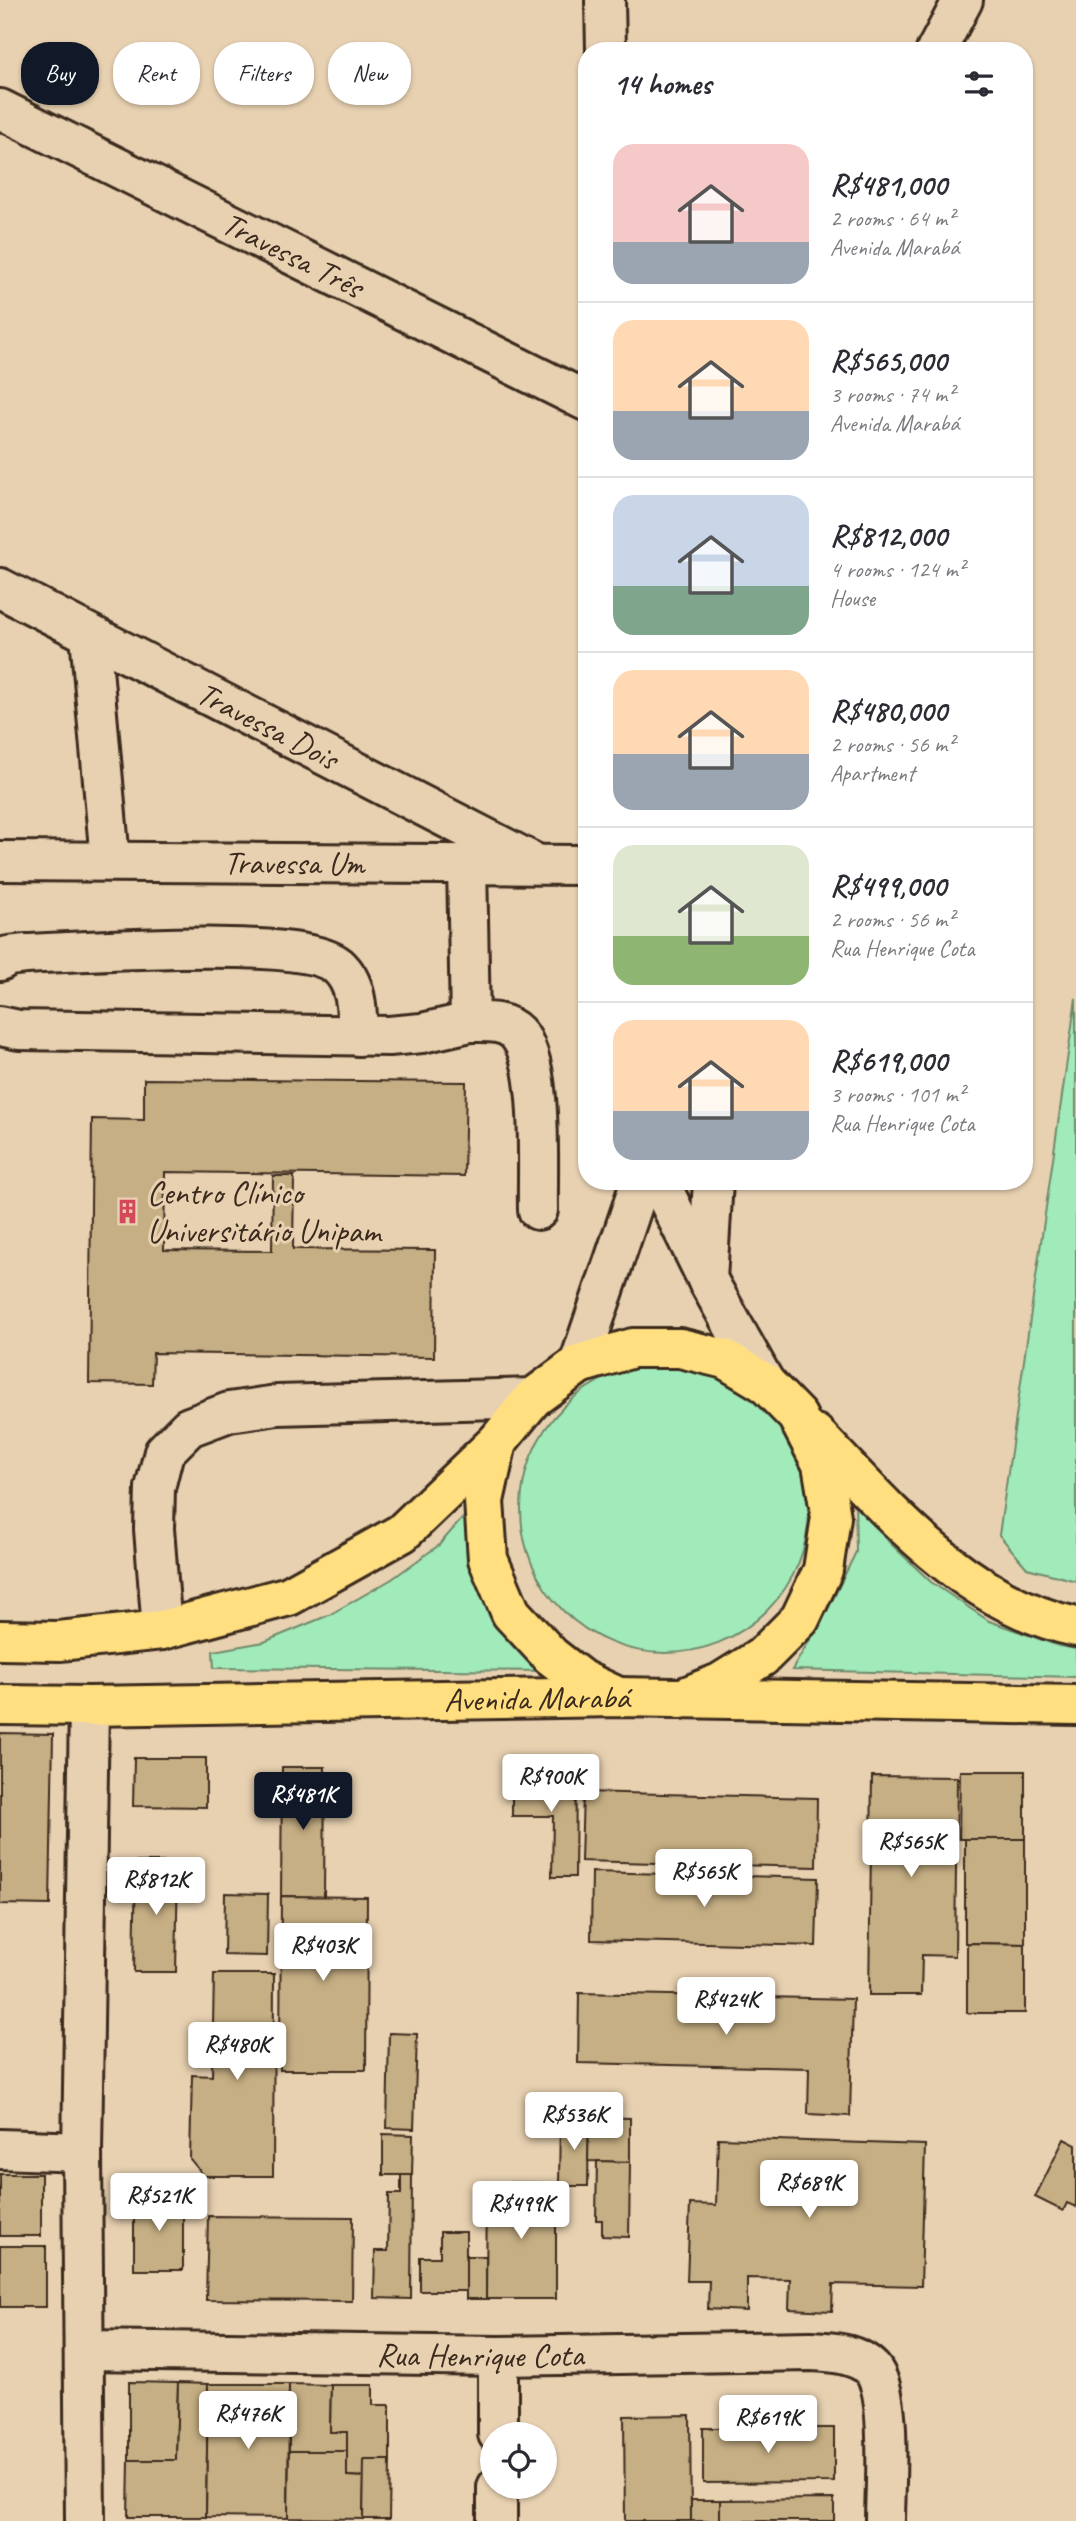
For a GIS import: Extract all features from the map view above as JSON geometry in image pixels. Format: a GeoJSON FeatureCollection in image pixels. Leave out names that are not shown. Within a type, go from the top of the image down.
{"type":"FeatureCollection","features":[{"type":"Feature","properties":{"kind":"main road"},"geometry":{"type":"LineString","coordinates":[[0,1640],[59,1641],[162,1630],[289,1596],[402,1533],[497,1442],[533,1398],[579,1364],[633,1348],[680,1348],[725,1359],[765,1383],[903,1526],[977,1585],[1046,1621],[1076,1627]]}},
{"type":"Feature","properties":{"kind":"main road"},"geometry":{"type":"LineString","coordinates":[[680,1699],[720,1683],[762,1657],[800,1619],[824,1570],[831,1517],[822,1464],[797,1416]]}},
{"type":"Feature","properties":{"kind":"main road"},"geometry":{"type":"LineString","coordinates":[[497,1442],[484,1501],[488,1559],[511,1613],[551,1656],[582,1679],[618,1698]]}},
{"type":"Feature","properties":{"kind":"main road","name":"Avenida Marabá"},"geometry":{"type":"LineString","coordinates":[[0,1705],[618,1698],[1076,1705]]}},
{"type":"Feature","properties":{"kind":"street"},"geometry":{"type":"LineString","coordinates":[[605,0],[606,42]]}},
{"type":"Feature","properties":{"kind":"street"},"geometry":{"type":"LineString","coordinates":[[941,42],[963,0]]}},
{"type":"Feature","properties":{"kind":"street","name":"Travessa Três"},"geometry":{"type":"LineString","coordinates":[[0,109],[578,397]]}},
{"type":"Feature","properties":{"kind":"street","name":"Travessa Dois"},"geometry":{"type":"LineString","coordinates":[[0,588],[536,864]]}},
{"type":"Feature","properties":{"kind":"street"},"geometry":{"type":"LineString","coordinates":[[90,635],[110,860]]}},
{"type":"Feature","properties":{"kind":"street","name":"Travessa Um"},"geometry":{"type":"LineString","coordinates":[[0,861],[578,865]]}},
{"type":"Feature","properties":{"kind":"street"},"geometry":{"type":"LineString","coordinates":[[467,864],[470,1022]]}},
{"type":"Feature","properties":{"kind":"street"},"geometry":{"type":"LineString","coordinates":[[0,961],[8,956],[26,954],[236,947],[320,956],[339,967],[350,983],[357,1001],[358,1036]]}},
{"type":"Feature","properties":{"kind":"street"},"geometry":{"type":"LineString","coordinates":[[0,1026],[19,1030],[358,1036],[422,1033],[470,1022],[505,1024],[517,1033],[533,1068],[538,1210]]}},
{"type":"Feature","properties":{"kind":"street"},"geometry":{"type":"LineString","coordinates":[[579,1364],[637,1190]]}},
{"type":"Feature","properties":{"kind":"street"},"geometry":{"type":"LineString","coordinates":[[663,1190],[707,1279],[765,1383]]}},
{"type":"Feature","properties":{"kind":"street"},"geometry":{"type":"LineString","coordinates":[[707,1279],[712,1190]]}},
{"type":"Feature","properties":{"kind":"street"},"geometry":{"type":"LineString","coordinates":[[162,1630],[155,1488],[164,1452],[189,1427],[229,1412],[277,1405],[533,1398]]}},
{"type":"Feature","properties":{"kind":"street"},"geometry":{"type":"LineString","coordinates":[[85,2521],[82,2152],[89,1706]]}},
{"type":"Feature","properties":{"kind":"street"},"geometry":{"type":"LineString","coordinates":[[0,2150],[82,2152]]}},
{"type":"Feature","properties":{"kind":"street","name":"Rua Henrique Cota"},"geometry":{"type":"LineString","coordinates":[[84,2350],[498,2356],[810,2351],[845,2354],[872,2370],[883,2394],[886,2427],[885,2521]]}},
{"type":"Feature","properties":{"kind":"street"},"geometry":{"type":"LineString","coordinates":[[498,2356],[498,2422]]}},
{"type":"Feature","properties":{"kind":"street"},"geometry":{"type":"LineString","coordinates":[[497,2499],[497,2521]]}},
{"type":"Feature","properties":{"kind":"green space"},"geometry":{"type":"Polygon","coordinates":[[[1076,998],[1076,1581],[1027,1568],[999,1535],[1076,998]]]}},
{"type":"Feature","properties":{"kind":"green space"},"geometry":{"type":"Polygon","coordinates":[[[665,1365],[693,1368],[720,1376],[733,1382],[767,1407],[792,1441],[798,1454],[806,1481],[809,1509],[806,1537],[798,1564],[792,1577],[767,1611],[733,1636],[720,1642],[693,1650],[665,1653],[637,1650],[610,1642],[597,1636],[563,1611],[538,1577],[532,1564],[524,1537],[521,1509],[524,1481],[532,1454],[538,1441],[563,1407],[597,1382],[610,1376],[637,1368],[665,1365]]]}},
{"type":"Feature","properties":{"kind":"green space"},"geometry":{"type":"Polygon","coordinates":[[[855,1499],[889,1542],[931,1582],[989,1621],[1059,1646],[1076,1649],[1076,1677],[792,1670],[828,1609],[856,1552],[855,1499]]]}},
{"type":"Feature","properties":{"kind":"green space"},"geometry":{"type":"Polygon","coordinates":[[[468,1512],[544,1671],[214,1668],[213,1651],[264,1642],[329,1615],[392,1579],[439,1545],[468,1512]]]}},
{"type":"Feature","properties":{"kind":"building","name":"Centro Clínico Universitário Unipam"},"geometry":{"type":"Polygon","coordinates":[[[144,1079],[466,1082],[464,1176],[165,1172],[164,1250],[272,1251],[273,1176],[294,1176],[293,1249],[435,1250],[434,1357],[153,1353],[152,1384],[89,1383],[92,1119],[144,1120],[144,1079]]]}},
{"type":"Feature","properties":{"kind":"building"},"geometry":{"type":"Polygon","coordinates":[[[0,1733],[53,1734],[50,1905],[0,1904],[0,1733]]]}},
{"type":"Feature","properties":{"kind":"building"},"geometry":{"type":"Polygon","coordinates":[[[134,1758],[206,1758],[206,1807],[133,1806],[134,1758]]]}},
{"type":"Feature","properties":{"kind":"building"},"geometry":{"type":"Polygon","coordinates":[[[282,1767],[325,1767],[324,1897],[281,1896],[282,1767]]]}},
{"type":"Feature","properties":{"kind":"building"},"geometry":{"type":"Polygon","coordinates":[[[960,1771],[1025,1771],[1025,1839],[959,1839],[960,1771]]]}},
{"type":"Feature","properties":{"kind":"building"},"geometry":{"type":"Polygon","coordinates":[[[512,1776],[576,1777],[575,1877],[552,1877],[553,1816],[512,1816],[512,1776]]]}},
{"type":"Feature","properties":{"kind":"building"},"geometry":{"type":"Polygon","coordinates":[[[872,1776],[957,1777],[955,1956],[922,1955],[921,1995],[869,1995],[872,1776]]]}},
{"type":"Feature","properties":{"kind":"building"},"geometry":{"type":"Polygon","coordinates":[[[583,1792],[817,1798],[816,1867],[581,1861],[583,1792]]]}},
{"type":"Feature","properties":{"kind":"building"},"geometry":{"type":"Polygon","coordinates":[[[965,1839],[1025,1839],[1025,1944],[965,1943],[965,1839]]]}},
{"type":"Feature","properties":{"kind":"building"},"geometry":{"type":"Polygon","coordinates":[[[136,1862],[178,1862],[176,1972],[134,1972],[136,1862]]]}},
{"type":"Feature","properties":{"kind":"building"},"geometry":{"type":"Polygon","coordinates":[[[592,1872],[818,1878],[816,1946],[591,1940],[592,1872]]]}},
{"type":"Feature","properties":{"kind":"building"},"geometry":{"type":"Polygon","coordinates":[[[225,1893],[268,1894],[267,1956],[224,1955],[225,1893]]]}},
{"type":"Feature","properties":{"kind":"building"},"geometry":{"type":"Polygon","coordinates":[[[281,1896],[367,1897],[366,2070],[280,2070],[281,1896]]]}},
{"type":"Feature","properties":{"kind":"building"},"geometry":{"type":"Polygon","coordinates":[[[967,1943],[1025,1944],[1025,2013],[967,2013],[967,1943]]]}},
{"type":"Feature","properties":{"kind":"building"},"geometry":{"type":"Polygon","coordinates":[[[214,1974],[274,1974],[273,2176],[204,2176],[190,2159],[192,2075],[212,2076],[214,1974]]]}},
{"type":"Feature","properties":{"kind":"building"},"geometry":{"type":"Polygon","coordinates":[[[579,1993],[853,1999],[850,2116],[808,2114],[809,2068],[578,2063],[579,1993]]]}},
{"type":"Feature","properties":{"kind":"building"},"geometry":{"type":"Polygon","coordinates":[[[389,2033],[417,2034],[414,2129],[387,2128],[389,2033]]]}},
{"type":"Feature","properties":{"kind":"building"},"geometry":{"type":"Polygon","coordinates":[[[560,2117],[589,2117],[588,2186],[559,2186],[560,2117]]]}},
{"type":"Feature","properties":{"kind":"building"},"geometry":{"type":"Polygon","coordinates":[[[589,2117],[630,2118],[630,2162],[588,2161],[589,2117]]]}},
{"type":"Feature","properties":{"kind":"building"},"geometry":{"type":"Polygon","coordinates":[[[383,2134],[413,2135],[412,2175],[383,2175],[383,2134]]]}},
{"type":"Feature","properties":{"kind":"building"},"geometry":{"type":"Polygon","coordinates":[[[718,2138],[925,2145],[921,2286],[833,2284],[832,2311],[789,2309],[790,2279],[747,2278],[747,2311],[708,2309],[709,2281],[687,2281],[690,2204],[716,2205],[718,2138]]]}},
{"type":"Feature","properties":{"kind":"building"},"geometry":{"type":"Polygon","coordinates":[[[1064,2139],[1076,2145],[1076,2207],[1067,2203],[1063,2211],[1035,2197],[1064,2139]]]}},
{"type":"Feature","properties":{"kind":"building"},"geometry":{"type":"Polygon","coordinates":[[[597,2161],[630,2162],[629,2237],[602,2236],[602,2220],[596,2220],[597,2161]]]}},
{"type":"Feature","properties":{"kind":"building"},"geometry":{"type":"Polygon","coordinates":[[[0,2174],[41,2174],[41,2236],[0,2236],[0,2174]]]}},
{"type":"Feature","properties":{"kind":"building"},"geometry":{"type":"Polygon","coordinates":[[[401,2175],[412,2175],[411,2299],[374,2298],[375,2251],[388,2251],[389,2194],[401,2194],[401,2175]]]}},
{"type":"Feature","properties":{"kind":"building"},"geometry":{"type":"Polygon","coordinates":[[[487,2182],[556,2183],[556,2299],[486,2299],[487,2182]]]}},
{"type":"Feature","properties":{"kind":"building"},"geometry":{"type":"Polygon","coordinates":[[[134,2196],[183,2196],[183,2270],[134,2270],[134,2196]]]}},
{"type":"Feature","properties":{"kind":"building"},"geometry":{"type":"Polygon","coordinates":[[[208,2216],[353,2217],[352,2301],[206,2300],[208,2216]]]}},
{"type":"Feature","properties":{"kind":"building"},"geometry":{"type":"Polygon","coordinates":[[[440,2232],[466,2232],[466,2291],[420,2291],[420,2257],[440,2257],[440,2232]]]}},
{"type":"Feature","properties":{"kind":"building"},"geometry":{"type":"Polygon","coordinates":[[[0,2246],[46,2246],[46,2307],[0,2307],[0,2246]]]}},
{"type":"Feature","properties":{"kind":"building"},"geometry":{"type":"Polygon","coordinates":[[[466,2256],[486,2256],[486,2299],[466,2299],[466,2256]]]}},
{"type":"Feature","properties":{"kind":"building"},"geometry":{"type":"Polygon","coordinates":[[[129,2382],[178,2383],[176,2460],[129,2460],[129,2382]]]}},
{"type":"Feature","properties":{"kind":"building"},"geometry":{"type":"Polygon","coordinates":[[[178,2383],[208,2384],[206,2517],[128,2517],[129,2460],[176,2460],[178,2383]]]}},
{"type":"Feature","properties":{"kind":"building"},"geometry":{"type":"Polygon","coordinates":[[[208,2384],[289,2384],[288,2518],[206,2517],[208,2384]]]}},
{"type":"Feature","properties":{"kind":"building"},"geometry":{"type":"Polygon","coordinates":[[[289,2384],[331,2385],[330,2432],[347,2432],[347,2451],[289,2451],[289,2384]]]}},
{"type":"Feature","properties":{"kind":"building"},"geometry":{"type":"Polygon","coordinates":[[[331,2385],[373,2385],[373,2405],[390,2405],[390,2460],[364,2460],[364,2477],[347,2476],[347,2432],[330,2432],[331,2385]]]}},
{"type":"Feature","properties":{"kind":"building"},"geometry":{"type":"Polygon","coordinates":[[[744,2399],[794,2399],[794,2428],[744,2428],[744,2399]]]}},
{"type":"Feature","properties":{"kind":"building"},"geometry":{"type":"Polygon","coordinates":[[[690,2415],[691,2521],[625,2521],[624,2416],[690,2415]]]}},
{"type":"Feature","properties":{"kind":"building"},"geometry":{"type":"Polygon","coordinates":[[[703,2428],[834,2428],[834,2482],[703,2483],[703,2428]]]}},
{"type":"Feature","properties":{"kind":"building"},"geometry":{"type":"Polygon","coordinates":[[[289,2451],[347,2451],[347,2476],[364,2477],[363,2519],[288,2518],[289,2451]]]}},
{"type":"Feature","properties":{"kind":"building"},"geometry":{"type":"Polygon","coordinates":[[[364,2460],[390,2460],[389,2519],[363,2519],[364,2460]]]}},
{"type":"Feature","properties":{"kind":"building"},"geometry":{"type":"Polygon","coordinates":[[[834,2499],[834,2521],[720,2521],[720,2500],[834,2499]]]}},
{"type":"Feature","properties":{"kind":"building"},"geometry":{"type":"Polygon","coordinates":[[[691,2500],[720,2500],[720,2521],[691,2521],[691,2500]]]}},
{"type":"Feature","properties":{"kind":"place","name":"Centro Clínico Universitário Unipam"},"geometry":{"type":"Point","coordinates":[127,1212]}}]}
